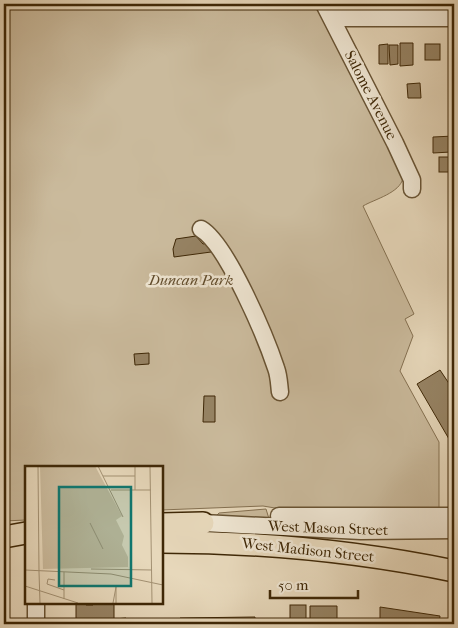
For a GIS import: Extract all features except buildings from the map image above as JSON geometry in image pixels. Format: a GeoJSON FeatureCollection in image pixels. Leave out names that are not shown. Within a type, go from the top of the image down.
{"type":"FeatureCollection","features":[{"type":"Feature","properties":{"kind":"main road"},"geometry":{"type":"LineString","coordinates":[[162,524],[203,524]]}},
{"type":"Feature","properties":{"kind":"main road"},"geometry":{"type":"LineString","coordinates":[[4,538],[25,534]]}},
{"type":"Feature","properties":{"kind":"main road"},"geometry":{"type":"LineString","coordinates":[[4,543],[25,542]]}},
{"type":"Feature","properties":{"kind":"main road","name":"West Madison Street"},"geometry":{"type":"LineString","coordinates":[[162,542],[251,543],[330,550],[454,571]]}},
{"type":"Feature","properties":{"kind":"street"},"geometry":{"type":"LineString","coordinates":[[328,11],[454,18]]}},
{"type":"Feature","properties":{"kind":"street","name":"Salome Avenue"},"geometry":{"type":"LineString","coordinates":[[328,11],[395,142],[412,180],[412,189]]}},
{"type":"Feature","properties":{"kind":"street"},"geometry":{"type":"LineString","coordinates":[[201,229],[214,239],[247,300],[277,370],[280,392]]}},
{"type":"Feature","properties":{"kind":"street","name":"West Mason Street"},"geometry":{"type":"LineString","coordinates":[[277,516],[454,516]]}},
{"type":"Feature","properties":{"kind":"street","name":"West Mason Street"},"geometry":{"type":"LineString","coordinates":[[203,524],[361,531],[454,530]]}},
{"type":"Feature","properties":{"kind":"street"},"geometry":{"type":"LineString","coordinates":[[36,603],[36,624]]}},
{"type":"Feature","properties":{"kind":"green space","name":"Duncan Park"},"geometry":{"type":"Polygon","coordinates":[[[4,4],[316,4],[340,47],[403,178],[401,183],[392,192],[363,206],[414,314],[405,319],[413,336],[400,371],[439,442],[439,510],[281,509],[263,506],[162,510],[162,466],[25,466],[25,520],[4,521],[4,4]]]}},
{"type":"Feature","properties":{"kind":"green space"},"geometry":{"type":"Polygon","coordinates":[[[266,509],[270,522],[216,516],[219,513],[266,509]]]}}]}
